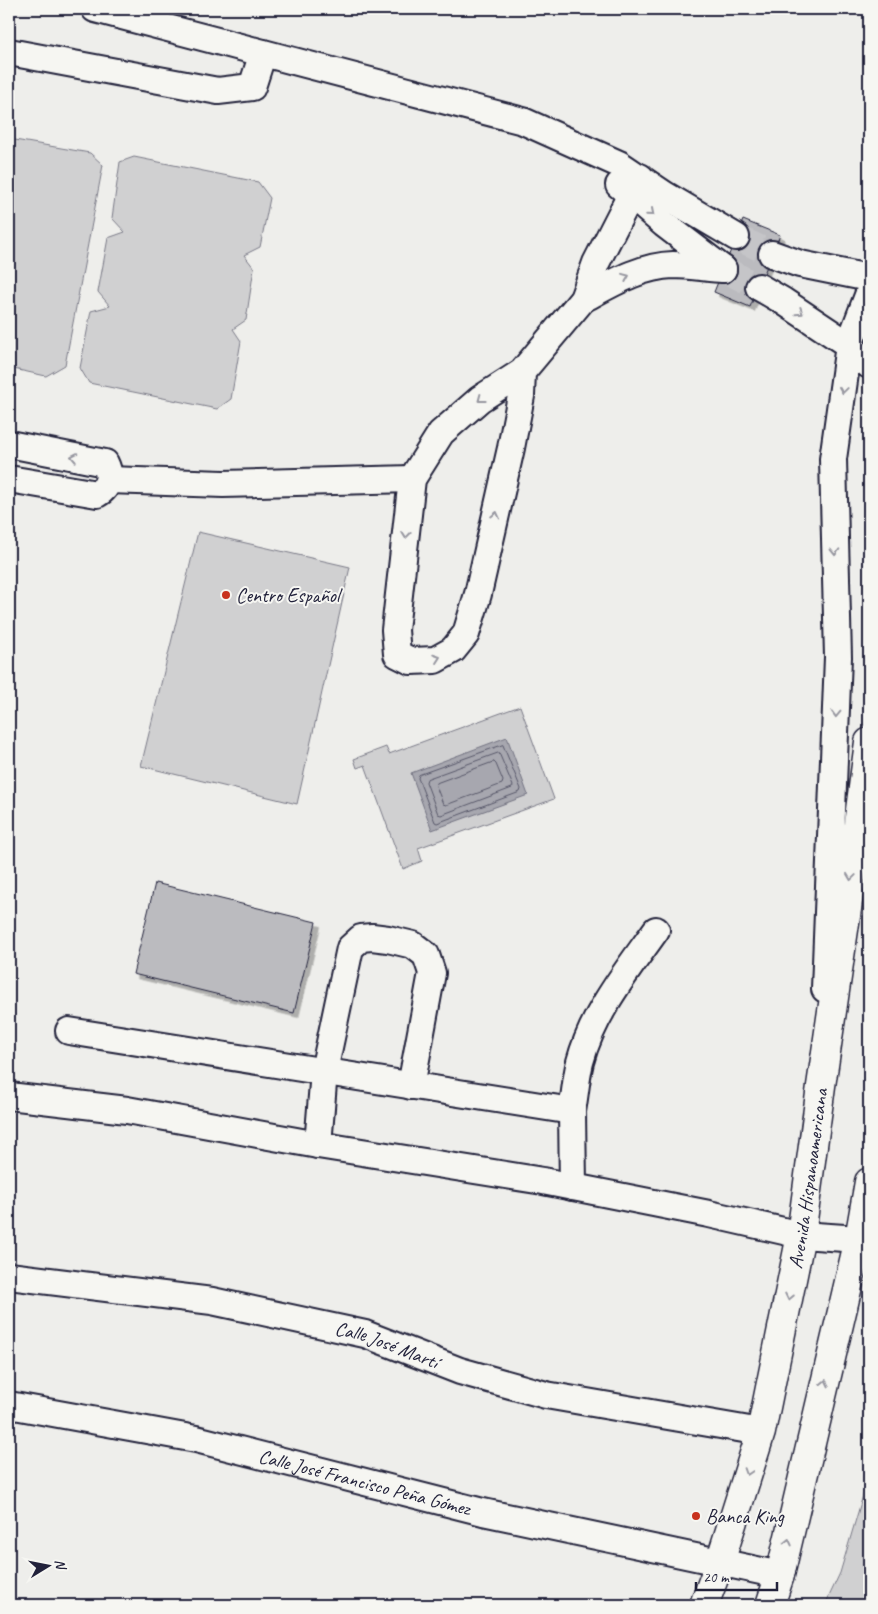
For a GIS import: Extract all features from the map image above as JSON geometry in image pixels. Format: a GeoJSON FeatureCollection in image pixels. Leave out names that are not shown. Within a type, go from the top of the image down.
{"type":"FeatureCollection","features":[{"type":"Feature","properties":{"kind":"main road","name":"Avenida Hispanoamericana"},"geometry":{"type":"LineString","coordinates":[[704,1605],[720,1562],[761,1432],[802,1235],[869,742]]}},
{"type":"Feature","properties":{"kind":"main road"},"geometry":{"type":"LineString","coordinates":[[770,1605],[780,1575],[860,1239],[869,1182]]}},
{"type":"Feature","properties":{"kind":"street"},"geometry":{"type":"LineString","coordinates":[[95,9],[523,120],[576,145],[635,186],[664,224],[723,269],[672,265],[640,271],[619,279],[582,299]]}},
{"type":"Feature","properties":{"kind":"street"},"geometry":{"type":"LineString","coordinates":[[9,52],[218,91],[252,87],[263,53]]}},
{"type":"Feature","properties":{"kind":"street"},"geometry":{"type":"LineString","coordinates":[[635,186],[665,195],[736,237]]}},
{"type":"Feature","properties":{"kind":"street"},"geometry":{"type":"LineString","coordinates":[[522,372],[521,396],[511,448],[478,594],[466,634],[453,650],[435,660],[411,661],[396,654],[395,630],[412,478],[441,433],[480,399],[522,372],[582,299],[596,263],[635,186]]}},
{"type":"Feature","properties":{"kind":"street"},"geometry":{"type":"LineString","coordinates":[[772,254],[800,264],[869,278]]}},
{"type":"Feature","properties":{"kind":"street"},"geometry":{"type":"LineString","coordinates":[[759,287],[849,345],[869,365]]}},
{"type":"Feature","properties":{"kind":"street"},"geometry":{"type":"LineString","coordinates":[[822,1080],[838,657],[833,459],[849,345],[869,293]]}},
{"type":"Feature","properties":{"kind":"street"},"geometry":{"type":"LineString","coordinates":[[9,444],[104,463],[108,470],[109,480],[103,491],[97,494],[9,479]]}},
{"type":"Feature","properties":{"kind":"street"},"geometry":{"type":"LineString","coordinates":[[109,480],[223,484],[412,478]]}},
{"type":"Feature","properties":{"kind":"street"},"geometry":{"type":"LineString","coordinates":[[573,1187],[572,1111],[580,1062],[599,1016],[623,977],[656,930]]}},
{"type":"Feature","properties":{"kind":"street"},"geometry":{"type":"LineString","coordinates":[[318,1145],[324,1071],[339,996],[350,948],[361,938],[388,939],[413,945],[426,955],[432,974],[412,1086]]}},
{"type":"Feature","properties":{"kind":"street"},"geometry":{"type":"LineString","coordinates":[[68,1030],[572,1111]]}},
{"type":"Feature","properties":{"kind":"street"},"geometry":{"type":"LineString","coordinates":[[9,1096],[127,1110],[318,1145],[543,1180],[802,1235],[860,1239]]}},
{"type":"Feature","properties":{"kind":"street","name":"Calle José Martí"},"geometry":{"type":"LineString","coordinates":[[9,1276],[212,1301],[365,1334],[460,1370],[546,1395],[761,1432]]}},
{"type":"Feature","properties":{"kind":"street","name":"Calle José Francisco Peña Gómez"},"geometry":{"type":"LineString","coordinates":[[9,1405],[196,1439],[483,1512],[780,1575]]}},
{"type":"Feature","properties":{"kind":"shaded area"},"geometry":{"type":"Polygon","coordinates":[[[9,139],[90,153],[103,165],[65,365],[46,376],[9,368],[9,139]]]}},
{"type":"Feature","properties":{"kind":"shaded area"},"geometry":{"type":"Polygon","coordinates":[[[134,157],[258,182],[270,198],[260,247],[244,255],[254,268],[246,320],[233,329],[241,341],[231,399],[217,409],[89,383],[80,368],[91,311],[110,306],[98,292],[108,238],[125,232],[112,218],[120,162],[134,157]]]}},
{"type":"Feature","properties":{"kind":"shaded area"},"geometry":{"type":"Polygon","coordinates":[[[198,532],[350,567],[297,804],[141,766],[198,532]]]}},
{"type":"Feature","properties":{"kind":"shaded area"},"geometry":{"type":"Polygon","coordinates":[[[520,706],[554,799],[418,848],[422,861],[403,869],[365,765],[357,768],[354,759],[386,747],[389,754],[520,706]]]}},
{"type":"Feature","properties":{"kind":"shaded area"},"geometry":{"type":"Polygon","coordinates":[[[869,1475],[869,1605],[825,1605],[840,1573],[869,1475]]]}},
{"type":"Feature","properties":{"kind":"water"},"geometry":{"type":"Polygon","coordinates":[[[507,737],[528,795],[432,830],[411,773],[507,737]]]}},
{"type":"Feature","properties":{"kind":"building"},"geometry":{"type":"Polygon","coordinates":[[[743,220],[780,235],[750,307],[714,292],[743,220]]]}},
{"type":"Feature","properties":{"kind":"building"},"geometry":{"type":"Polygon","coordinates":[[[155,883],[316,922],[294,1013],[133,974],[155,883]]]}},
{"type":"Feature","properties":{"kind":"tunnel"},"geometry":{"type":"LineString","coordinates":[[736,237],[772,254]]}},
{"type":"Feature","properties":{"kind":"tunnel"},"geometry":{"type":"LineString","coordinates":[[723,269],[759,287]]}},
{"type":"Feature","properties":{"kind":"place","name":"Centro Español"},"geometry":{"type":"Point","coordinates":[226,595]}},
{"type":"Feature","properties":{"kind":"place","name":"Banca King"},"geometry":{"type":"Point","coordinates":[696,1516]}}]}
